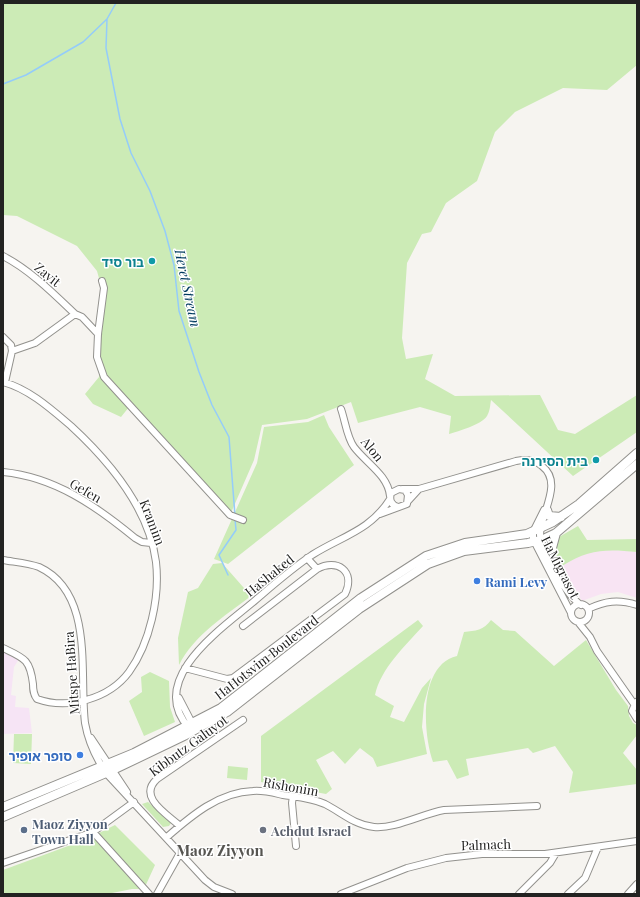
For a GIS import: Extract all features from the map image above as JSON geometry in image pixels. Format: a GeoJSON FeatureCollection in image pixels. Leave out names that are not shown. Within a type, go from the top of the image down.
{"type":"FeatureCollection","features":[{"type":"Feature","properties":{"kind":"main road","name":"HaHotsvim Boulevard"},"geometry":{"type":"LineString","coordinates":[[191,727],[231,701],[361,598],[426,556],[465,543],[514,537],[537,530],[562,517],[637,453]]}},
{"type":"Feature","properties":{"kind":"main road","name":"HaHotsvim Boulevard"},"geometry":{"type":"LineString","coordinates":[[3,817],[191,727],[226,712],[359,609],[428,564],[464,551],[538,541],[556,533],[637,464]]}},
{"type":"Feature","properties":{"kind":"main road"},"geometry":{"type":"LineString","coordinates":[[547,510],[549,516],[562,517]]}},
{"type":"Feature","properties":{"kind":"main road"},"geometry":{"type":"LineString","coordinates":[[549,559],[556,533]]}},
{"type":"Feature","properties":{"kind":"main road","name":"HaHotsvim Boulevard"},"geometry":{"type":"LineString","coordinates":[[3,807],[108,768]]}},
{"type":"Feature","properties":{"kind":"street","name":"Zayit"},"geometry":{"type":"LineString","coordinates":[[3,256],[14,262],[44,285],[76,314],[82,317],[98,334]]}},
{"type":"Feature","properties":{"kind":"street"},"geometry":{"type":"LineString","coordinates":[[102,281],[104,288],[98,334],[97,357],[104,377],[230,515],[243,520]]}},
{"type":"Feature","properties":{"kind":"street"},"geometry":{"type":"LineString","coordinates":[[12,351],[35,343],[76,314]]}},
{"type":"Feature","properties":{"kind":"street"},"geometry":{"type":"LineString","coordinates":[[3,337],[11,345],[12,351],[4,382]]}},
{"type":"Feature","properties":{"kind":"street","name":"Kramim"},"geometry":{"type":"LineString","coordinates":[[4,382],[19,388],[46,405],[81,436],[100,456],[130,494],[140,513],[156,562],[155,593],[150,621],[141,651],[128,673],[113,686],[84,702]]}},
{"type":"Feature","properties":{"kind":"street","name":"Alon"},"geometry":{"type":"LineString","coordinates":[[341,409],[353,446],[384,479],[389,488],[390,498]]}},
{"type":"Feature","properties":{"kind":"street"},"geometry":{"type":"LineString","coordinates":[[419,489],[404,506],[398,507],[393,504],[390,498],[393,491],[400,489],[419,489],[516,461],[529,460],[541,465],[548,473],[551,487],[547,510],[537,530]]}},
{"type":"Feature","properties":{"kind":"street","name":"Gefen"},"geometry":{"type":"LineString","coordinates":[[3,472],[36,478],[73,493],[107,516],[135,538],[142,542],[151,543]]}},
{"type":"Feature","properties":{"kind":"street","name":"Alon"},"geometry":{"type":"LineString","coordinates":[[384,479],[400,489]]}},
{"type":"Feature","properties":{"kind":"street"},"geometry":{"type":"LineString","coordinates":[[400,489],[408,495],[408,501]]}},
{"type":"Feature","properties":{"kind":"street","name":"HaShaked"},"geometry":{"type":"LineString","coordinates":[[378,515],[390,498]]}},
{"type":"Feature","properties":{"kind":"street"},"geometry":{"type":"LineString","coordinates":[[537,530],[549,500]]}},
{"type":"Feature","properties":{"kind":"street","name":"HaShaked"},"geometry":{"type":"LineString","coordinates":[[191,727],[178,708],[178,688],[185,668],[200,648],[210,638],[308,558],[359,530],[378,515],[398,507]]}},
{"type":"Feature","properties":{"kind":"street","name":"HaMigrasot"},"geometry":{"type":"LineString","coordinates":[[537,530],[538,541],[571,613]]}},
{"type":"Feature","properties":{"kind":"street","name":"HaMigrasot"},"geometry":{"type":"LineString","coordinates":[[538,541],[571,597],[581,605]]}},
{"type":"Feature","properties":{"kind":"street"},"geometry":{"type":"LineString","coordinates":[[308,558],[317,569]]}},
{"type":"Feature","properties":{"kind":"street","name":"Mitspe HaBira"},"geometry":{"type":"LineString","coordinates":[[3,560],[38,567],[60,582],[69,596],[80,627],[87,732],[108,768],[133,801],[205,880],[214,887],[232,894]]}},
{"type":"Feature","properties":{"kind":"street"},"geometry":{"type":"LineString","coordinates":[[185,668],[226,679],[233,678],[345,594],[349,583],[346,572],[341,566],[324,565],[242,626]]}},
{"type":"Feature","properties":{"kind":"street"},"geometry":{"type":"LineString","coordinates":[[588,610],[600,603],[613,601],[637,605]]}},
{"type":"Feature","properties":{"kind":"street"},"geometry":{"type":"LineString","coordinates":[[588,610],[581,605],[574,607],[571,613],[573,618],[590,637],[597,651],[636,703],[632,713],[637,719]]}},
{"type":"Feature","properties":{"kind":"street"},"geometry":{"type":"LineString","coordinates":[[588,610],[587,619],[590,637]]}},
{"type":"Feature","properties":{"kind":"street"},"geometry":{"type":"LineString","coordinates":[[578,622],[587,619]]}},
{"type":"Feature","properties":{"kind":"street"},"geometry":{"type":"LineString","coordinates":[[3,648],[25,659],[29,666],[34,694],[37,699],[65,704],[84,702]]}},
{"type":"Feature","properties":{"kind":"street","name":"Kibbutz Galuyot"},"geometry":{"type":"LineString","coordinates":[[180,826],[155,804],[149,793],[150,788],[157,780],[243,720]]}},
{"type":"Feature","properties":{"kind":"street","name":"Rishonim"},"geometry":{"type":"LineString","coordinates":[[167,837],[210,804],[240,792],[255,790],[293,796],[326,804],[349,819],[373,827],[393,825],[430,812],[444,810],[537,806]]}},
{"type":"Feature","properties":{"kind":"street"},"geometry":{"type":"LineString","coordinates":[[293,796],[292,803],[296,846]]}},
{"type":"Feature","properties":{"kind":"street"},"geometry":{"type":"LineString","coordinates":[[3,863],[93,832],[133,801]]}},
{"type":"Feature","properties":{"kind":"street"},"geometry":{"type":"LineString","coordinates":[[93,832],[149,894]]}},
{"type":"Feature","properties":{"kind":"street","name":"Palmach"},"geometry":{"type":"LineString","coordinates":[[341,894],[407,868],[446,858],[468,855],[556,853],[637,841]]}},
{"type":"Feature","properties":{"kind":"street"},"geometry":{"type":"LineString","coordinates":[[568,894],[585,878],[598,847]]}},
{"type":"Feature","properties":{"kind":"street"},"geometry":{"type":"LineString","coordinates":[[157,894],[180,853]]}},
{"type":"Feature","properties":{"kind":"street"},"geometry":{"type":"LineString","coordinates":[[519,894],[550,863],[556,853]]}},
{"type":"Feature","properties":{"kind":"street"},"geometry":{"type":"LineString","coordinates":[[628,894],[637,884]]}},
{"type":"Feature","properties":{"kind":"shaded area"},"geometry":{"type":"Polygon","coordinates":[[[606,549],[637,552],[637,598],[618,592],[601,594],[582,601],[562,566],[586,552],[606,549]]]}},
{"type":"Feature","properties":{"kind":"shaded area"},"geometry":{"type":"Polygon","coordinates":[[[3,652],[19,659],[14,667],[11,695],[16,696],[15,707],[29,708],[32,733],[3,734],[3,652]]]}},
{"type":"Feature","properties":{"kind":"green space"},"geometry":{"type":"Polygon","coordinates":[[[3,3],[637,3],[637,65],[607,90],[563,88],[515,112],[495,132],[477,181],[446,203],[431,232],[422,234],[407,263],[402,338],[406,359],[433,354],[425,379],[455,396],[540,395],[558,430],[575,434],[637,395],[637,432],[573,476],[491,400],[489,412],[484,419],[470,427],[449,434],[451,416],[420,407],[358,423],[351,402],[307,419],[262,425],[254,460],[230,515],[129,407],[121,417],[93,404],[85,394],[99,377],[103,293],[97,271],[77,246],[17,216],[3,215],[3,3]]]}},
{"type":"Feature","properties":{"kind":"green space"},"geometry":{"type":"Polygon","coordinates":[[[324,415],[329,427],[354,465],[228,564],[214,559],[257,463],[264,427],[308,422],[324,415]]]}},
{"type":"Feature","properties":{"kind":"green space"},"geometry":{"type":"Polygon","coordinates":[[[578,526],[587,540],[637,539],[637,552],[607,551],[589,553],[562,566],[554,551],[559,537],[578,526]]]}},
{"type":"Feature","properties":{"kind":"green space"},"geometry":{"type":"Polygon","coordinates":[[[222,563],[251,596],[202,635],[185,654],[179,665],[178,638],[188,592],[198,588],[213,564],[222,563]]]}},
{"type":"Feature","properties":{"kind":"green space"},"geometry":{"type":"Polygon","coordinates":[[[418,620],[423,626],[394,658],[382,676],[375,695],[394,706],[390,717],[404,722],[422,688],[431,678],[424,704],[422,727],[427,754],[377,767],[373,758],[360,748],[345,764],[333,751],[316,760],[332,789],[326,794],[261,782],[261,736],[418,620]]]}},
{"type":"Feature","properties":{"kind":"green space"},"geometry":{"type":"Polygon","coordinates":[[[491,620],[503,630],[515,631],[554,666],[586,640],[616,690],[628,706],[629,716],[633,723],[637,725],[637,735],[623,753],[637,770],[637,784],[569,793],[573,772],[555,746],[533,753],[528,748],[466,759],[469,775],[457,779],[447,760],[433,762],[427,735],[426,719],[430,686],[435,672],[444,662],[457,656],[464,632],[482,628],[491,620]]]}},
{"type":"Feature","properties":{"kind":"green space"},"geometry":{"type":"Polygon","coordinates":[[[150,672],[169,681],[170,707],[175,722],[144,736],[129,701],[142,692],[141,677],[150,672]]]}},
{"type":"Feature","properties":{"kind":"green space"},"geometry":{"type":"Polygon","coordinates":[[[14,734],[32,734],[31,764],[13,763],[14,734]]]}},
{"type":"Feature","properties":{"kind":"green space"},"geometry":{"type":"Polygon","coordinates":[[[228,766],[248,768],[247,780],[227,778],[228,766]]]}},
{"type":"Feature","properties":{"kind":"green space"},"geometry":{"type":"Polygon","coordinates":[[[148,802],[171,823],[169,826],[163,827],[142,804],[148,802]]]}},
{"type":"Feature","properties":{"kind":"green space"},"geometry":{"type":"Polygon","coordinates":[[[115,825],[155,865],[144,889],[132,889],[107,894],[3,894],[3,870],[87,839],[115,825]]]}},
{"type":"Feature","properties":{"kind":"waterway","name":"Heret Stream"},"geometry":{"type":"LineString","coordinates":[[116,3],[107,19],[106,48],[120,119],[131,153],[150,191],[165,231],[174,265],[179,311],[199,372],[212,405],[229,437],[235,516]]}},
{"type":"Feature","properties":{"kind":"waterway"},"geometry":{"type":"LineString","coordinates":[[3,84],[26,75],[83,42],[107,19]]}},
{"type":"Feature","properties":{"kind":"waterway","name":"Heret Stream"},"geometry":{"type":"LineString","coordinates":[[228,575],[219,555],[236,530],[235,519]]}},
{"type":"Feature","properties":{"kind":"place","name":"בור סיד"},"geometry":{"type":"Point","coordinates":[152,261]}},
{"type":"Feature","properties":{"kind":"place","name":"בית הסירנה"},"geometry":{"type":"Point","coordinates":[596,460]}},
{"type":"Feature","properties":{"kind":"place","name":"Rami Levy"},"geometry":{"type":"Point","coordinates":[477,581]}},
{"type":"Feature","properties":{"kind":"place","name":"סופר אופיר"},"geometry":{"type":"Point","coordinates":[80,755]}},
{"type":"Feature","properties":{"kind":"place","name":"Maoz Ziyyon Town Hall"},"geometry":{"type":"Point","coordinates":[24,830]}},
{"type":"Feature","properties":{"kind":"place","name":"Achdut Israel"},"geometry":{"type":"Point","coordinates":[263,830]}},
{"type":"Feature","properties":{"kind":"district","name":"Maoz Ziyyon"},"geometry":{"type":"Point","coordinates":[220,850]}}]}
